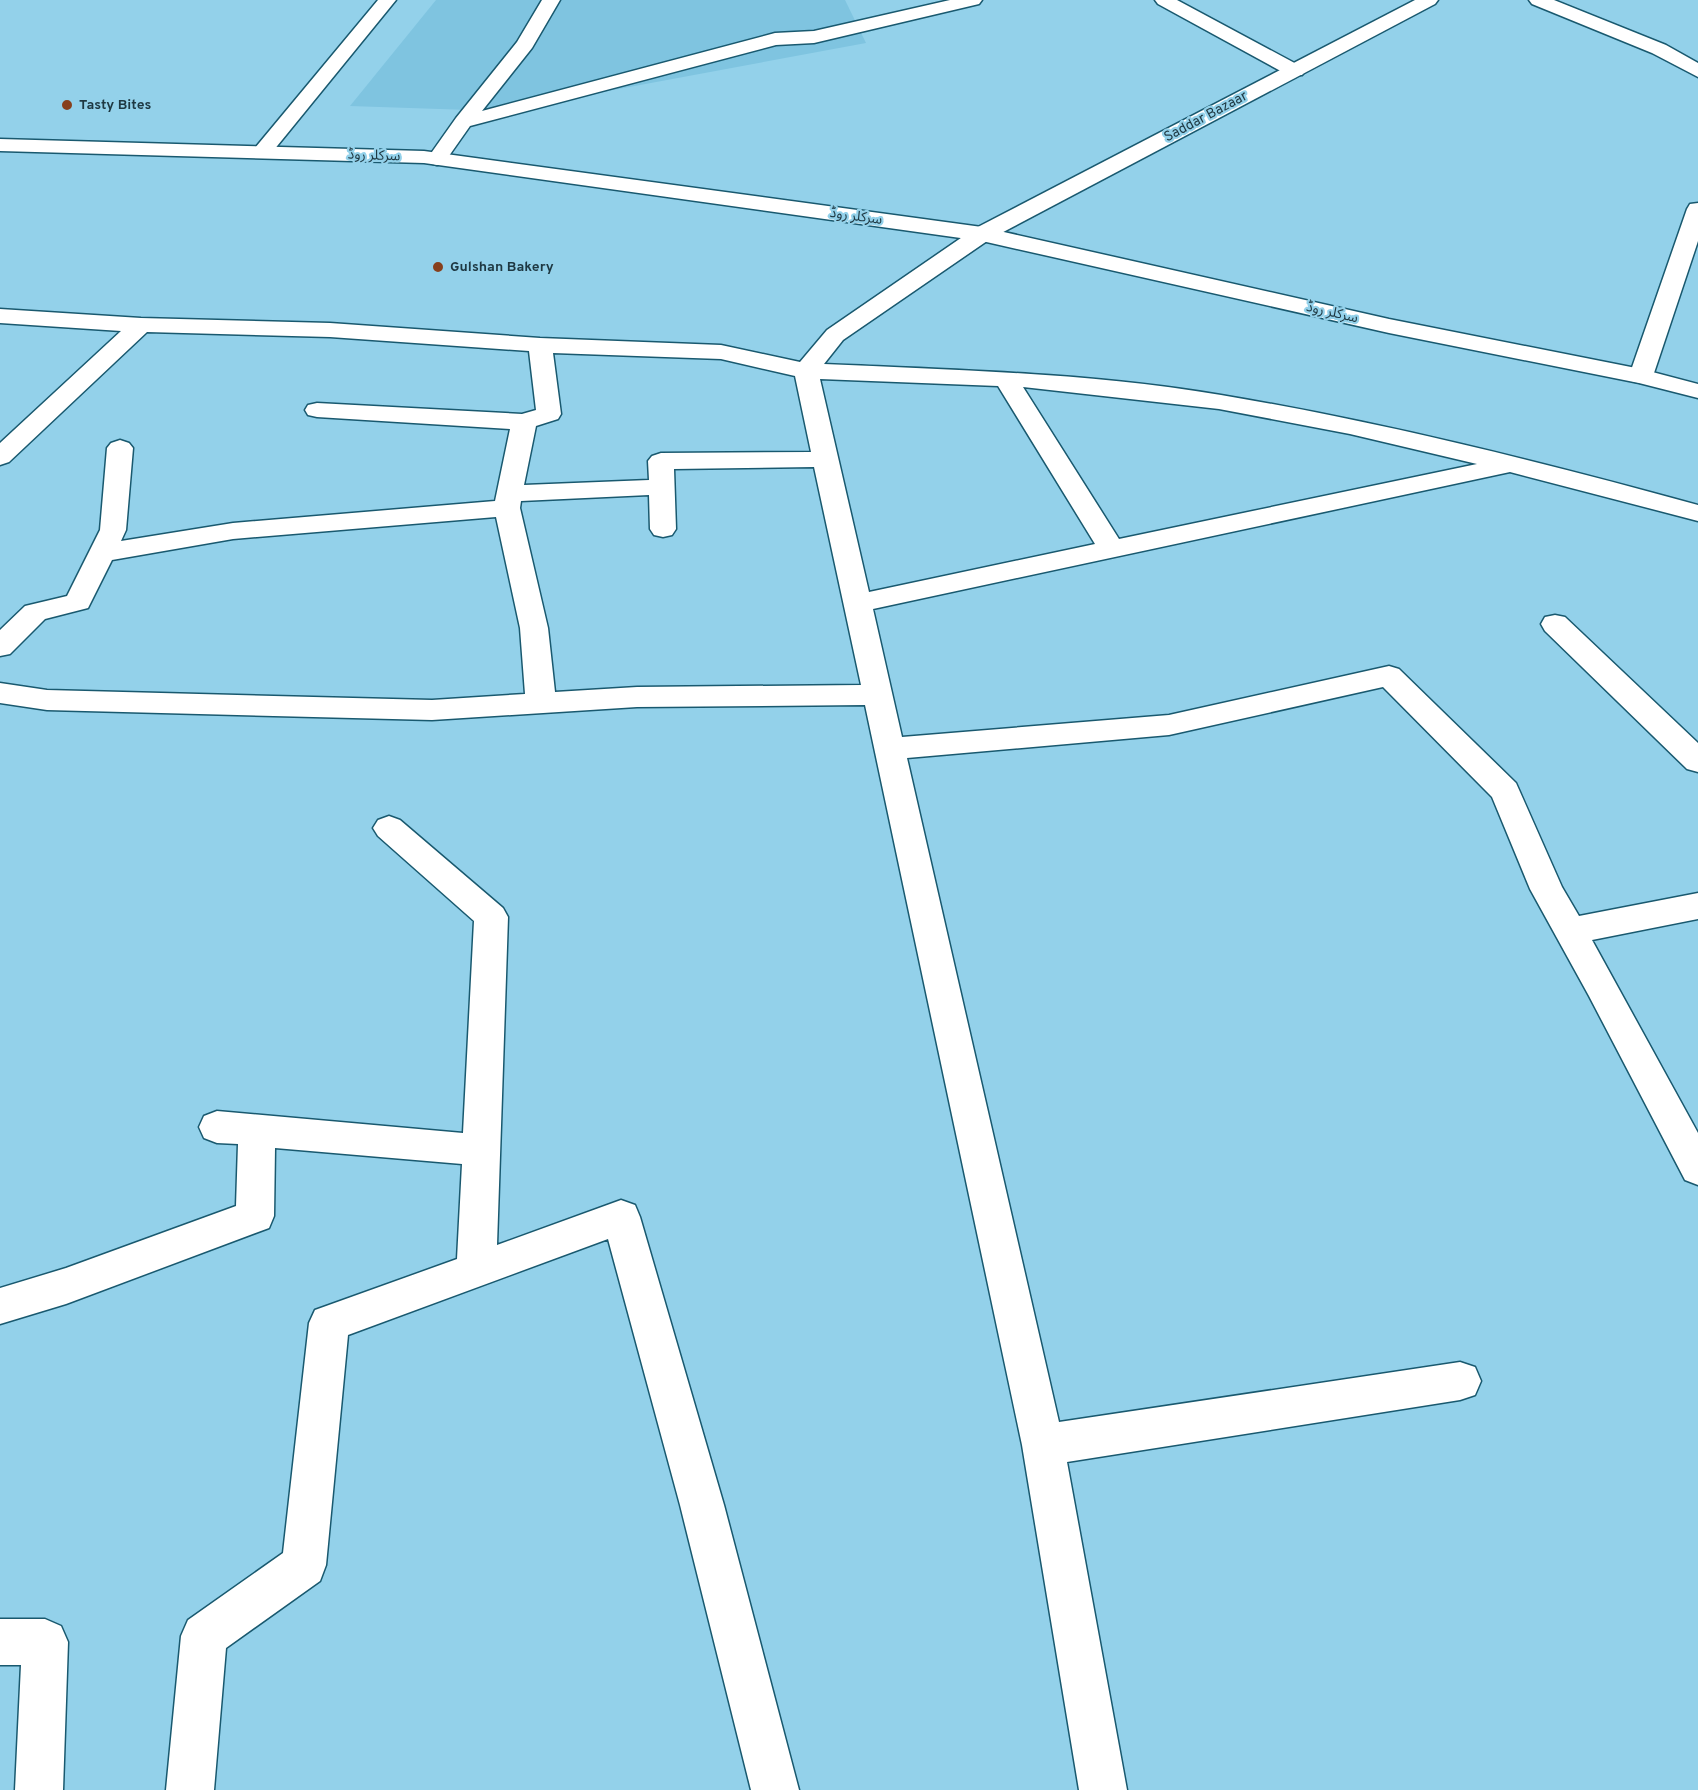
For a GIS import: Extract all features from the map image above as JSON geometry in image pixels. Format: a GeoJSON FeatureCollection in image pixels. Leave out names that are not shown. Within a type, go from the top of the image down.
{"type":"FeatureCollection","features":[{"type":"Feature","properties":{"kind":"street"},"geometry":{"type":"LineString","coordinates":[[262,152],[387,0]]}},
{"type":"Feature","properties":{"kind":"street"},"geometry":{"type":"LineString","coordinates":[[437,159],[463,122],[525,44],[550,0]]}},
{"type":"Feature","properties":{"kind":"street"},"geometry":{"type":"LineString","coordinates":[[463,122],[775,39],[814,37],[973,0]]}},
{"type":"Feature","properties":{"kind":"street"},"geometry":{"type":"LineString","coordinates":[[1164,0],[1295,70]]}},
{"type":"Feature","properties":{"kind":"street","name":"Saddar Bazaar"},"geometry":{"type":"LineString","coordinates":[[806,371],[835,335],[982,234],[1429,0]]}},
{"type":"Feature","properties":{"kind":"street"},"geometry":{"type":"LineString","coordinates":[[1538,0],[1659,49],[1698,71]]}},
{"type":"Feature","properties":{"kind":"street","name":"سرکلر روڈ"},"geometry":{"type":"LineString","coordinates":[[0,145],[437,159],[982,234],[1389,326],[1641,376],[1698,391]]}},
{"type":"Feature","properties":{"kind":"street"},"geometry":{"type":"LineString","coordinates":[[1641,376],[1698,209]]}},
{"type":"Feature","properties":{"kind":"street"},"geometry":{"type":"LineString","coordinates":[[0,316],[141,325],[330,330],[540,345],[721,352],[806,371],[1006,379],[1219,402],[1350,426],[1507,466],[1614,490],[1698,513]]}},
{"type":"Feature","properties":{"kind":"street"},"geometry":{"type":"LineString","coordinates":[[0,457],[141,325]]}},
{"type":"Feature","properties":{"kind":"street"},"geometry":{"type":"LineString","coordinates":[[317,410],[524,422],[549,414],[540,345]]}},
{"type":"Feature","properties":{"kind":"street"},"geometry":{"type":"LineString","coordinates":[[806,371],[1043,1445],[1103,1790]]}},
{"type":"Feature","properties":{"kind":"street"},"geometry":{"type":"LineString","coordinates":[[1006,379],[1112,549]]}},
{"type":"Feature","properties":{"kind":"street"},"geometry":{"type":"LineString","coordinates":[[524,422],[509,501],[534,628],[541,703]]}},
{"type":"Feature","properties":{"kind":"street"},"geometry":{"type":"LineString","coordinates":[[0,647],[35,612],[78,602],[113,530],[120,448]]}},
{"type":"Feature","properties":{"kind":"street"},"geometry":{"type":"LineString","coordinates":[[663,529],[661,461],[825,459]]}},
{"type":"Feature","properties":{"kind":"street"},"geometry":{"type":"LineString","coordinates":[[857,603],[1507,466]]}},
{"type":"Feature","properties":{"kind":"street"},"geometry":{"type":"LineString","coordinates":[[102,553],[233,531],[662,487]]}},
{"type":"Feature","properties":{"kind":"street"},"geometry":{"type":"LineString","coordinates":[[1555,624],[1698,761]]}},
{"type":"Feature","properties":{"kind":"street"},"geometry":{"type":"LineString","coordinates":[[889,749],[1169,725],[1389,676],[1505,791],[1546,889],[1698,1169]]}},
{"type":"Feature","properties":{"kind":"street"},"geometry":{"type":"LineString","coordinates":[[0,693],[47,700],[432,710],[637,697],[876,695]]}},
{"type":"Feature","properties":{"kind":"street"},"geometry":{"type":"LineString","coordinates":[[389,828],[491,916],[476,1270]]}},
{"type":"Feature","properties":{"kind":"street"},"geometry":{"type":"LineString","coordinates":[[1570,931],[1698,906]]}},
{"type":"Feature","properties":{"kind":"street"},"geometry":{"type":"LineString","coordinates":[[216,1127],[481,1150]]}},
{"type":"Feature","properties":{"kind":"street"},"geometry":{"type":"LineString","coordinates":[[0,1306],[66,1286],[255,1216],[257,1130]]}},
{"type":"Feature","properties":{"kind":"street"},"geometry":{"type":"LineString","coordinates":[[190,1790],[204,1636],[304,1565],[329,1323],[621,1217],[702,1505],[775,1790]]}},
{"type":"Feature","properties":{"kind":"street"},"geometry":{"type":"LineString","coordinates":[[1043,1445],[1460,1381]]}},
{"type":"Feature","properties":{"kind":"street"},"geometry":{"type":"LineString","coordinates":[[0,1642],[45,1642],[39,1790]]}},
{"type":"Feature","properties":{"kind":"shaded area"},"geometry":{"type":"Polygon","coordinates":[[[436,0],[845,0],[866,43],[500,111],[350,106],[436,0]]]}},
{"type":"Feature","properties":{"kind":"place","name":"Tasty Bites"},"geometry":{"type":"Point","coordinates":[67,105]}},
{"type":"Feature","properties":{"kind":"place","name":"Gulshan Bakery"},"geometry":{"type":"Point","coordinates":[438,267]}}]}
